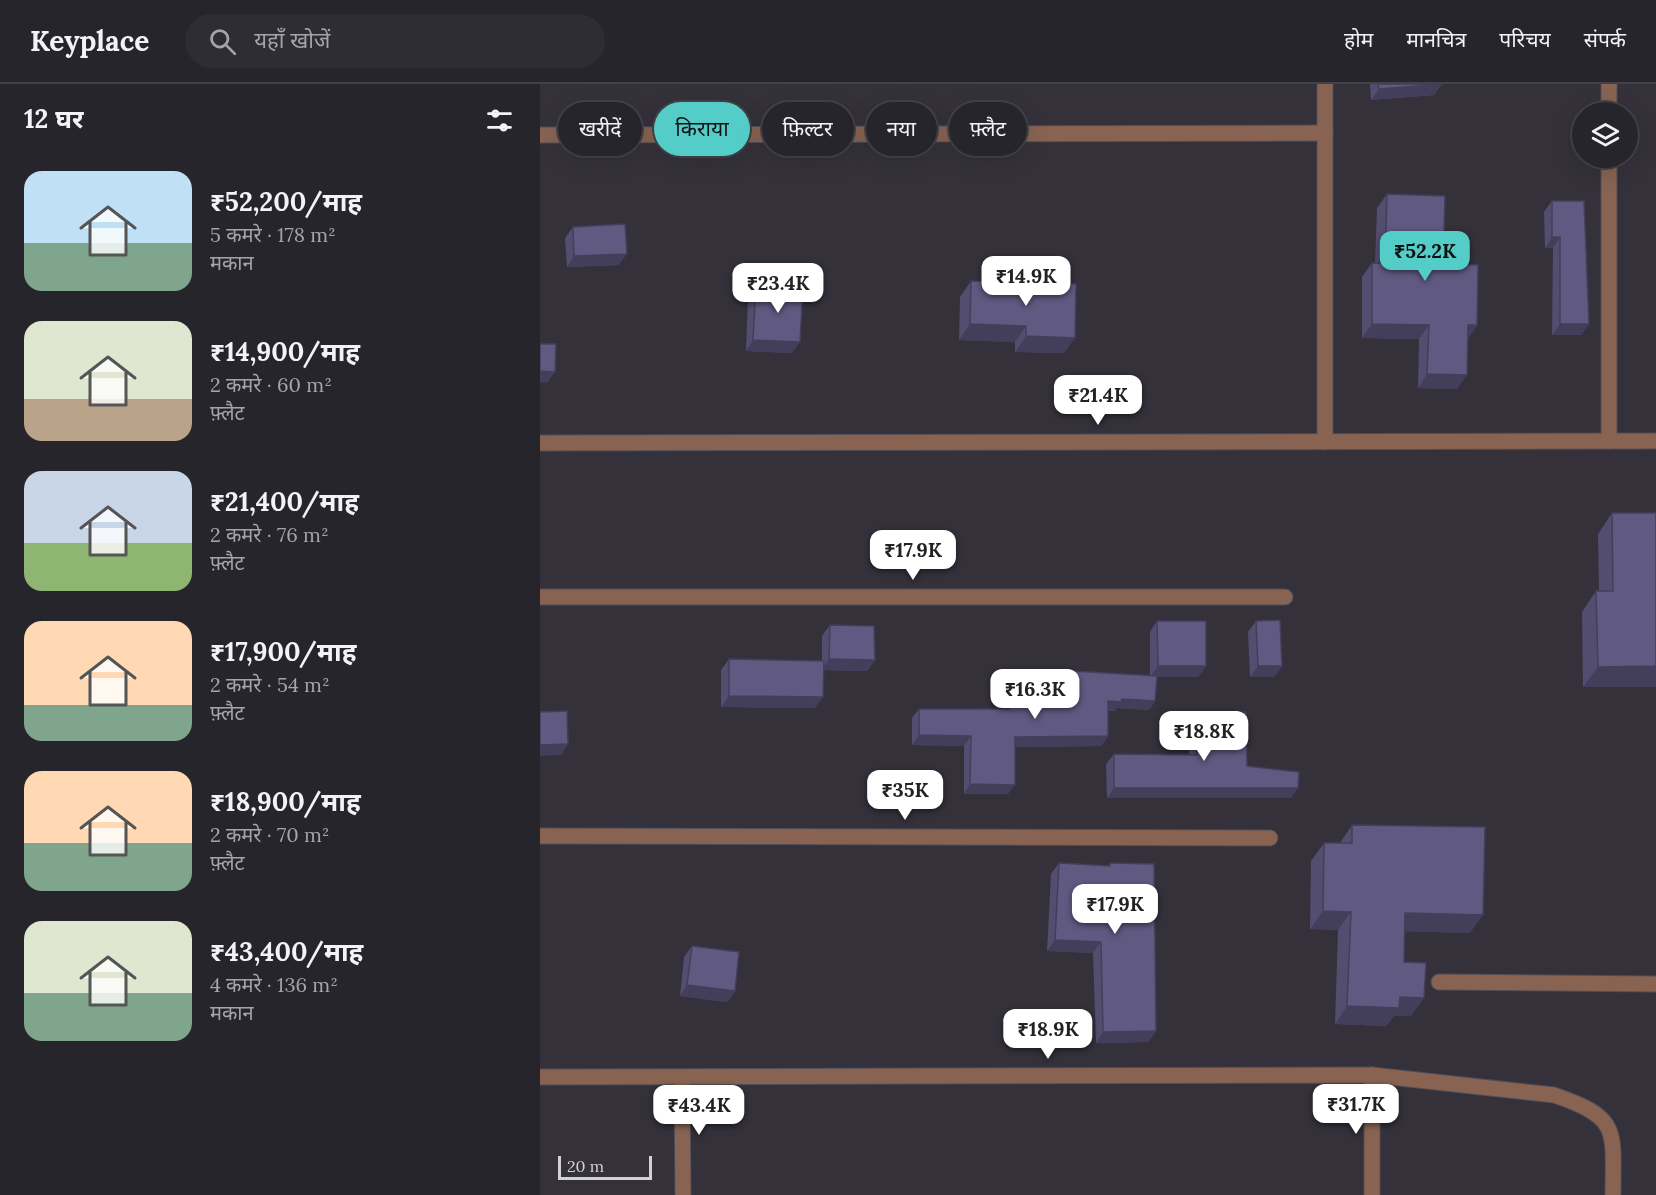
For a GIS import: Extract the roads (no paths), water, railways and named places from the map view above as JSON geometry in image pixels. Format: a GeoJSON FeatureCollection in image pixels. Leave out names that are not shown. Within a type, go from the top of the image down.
{"type":"FeatureCollection","features":[{"type":"Feature","properties":{"kind":"street"},"geometry":{"type":"LineString","coordinates":[[1325,84],[1325,442]]}},
{"type":"Feature","properties":{"kind":"street"},"geometry":{"type":"LineString","coordinates":[[1609,84],[1609,102]]}},
{"type":"Feature","properties":{"kind":"street"},"geometry":{"type":"LineString","coordinates":[[540,135],[1325,133]]}},
{"type":"Feature","properties":{"kind":"street"},"geometry":{"type":"LineString","coordinates":[[1609,168],[1609,441]]}},
{"type":"Feature","properties":{"kind":"street"},"geometry":{"type":"LineString","coordinates":[[540,443],[1656,441]]}},
{"type":"Feature","properties":{"kind":"street"},"geometry":{"type":"LineString","coordinates":[[540,597],[1285,597]]}},
{"type":"Feature","properties":{"kind":"street"},"geometry":{"type":"LineString","coordinates":[[540,836],[1270,838]]}},
{"type":"Feature","properties":{"kind":"street"},"geometry":{"type":"LineString","coordinates":[[1439,982],[1656,984]]}},
{"type":"Feature","properties":{"kind":"street"},"geometry":{"type":"LineString","coordinates":[[1372,1075],[1372,1195]]}},
{"type":"Feature","properties":{"kind":"street"},"geometry":{"type":"LineString","coordinates":[[540,1077],[1372,1075],[1554,1095],[1582,1105],[1601,1116],[1610,1128],[1613,1150],[1613,1195]]}},
{"type":"Feature","properties":{"kind":"street"},"geometry":{"type":"LineString","coordinates":[[682,1077],[683,1195]]}}]}
